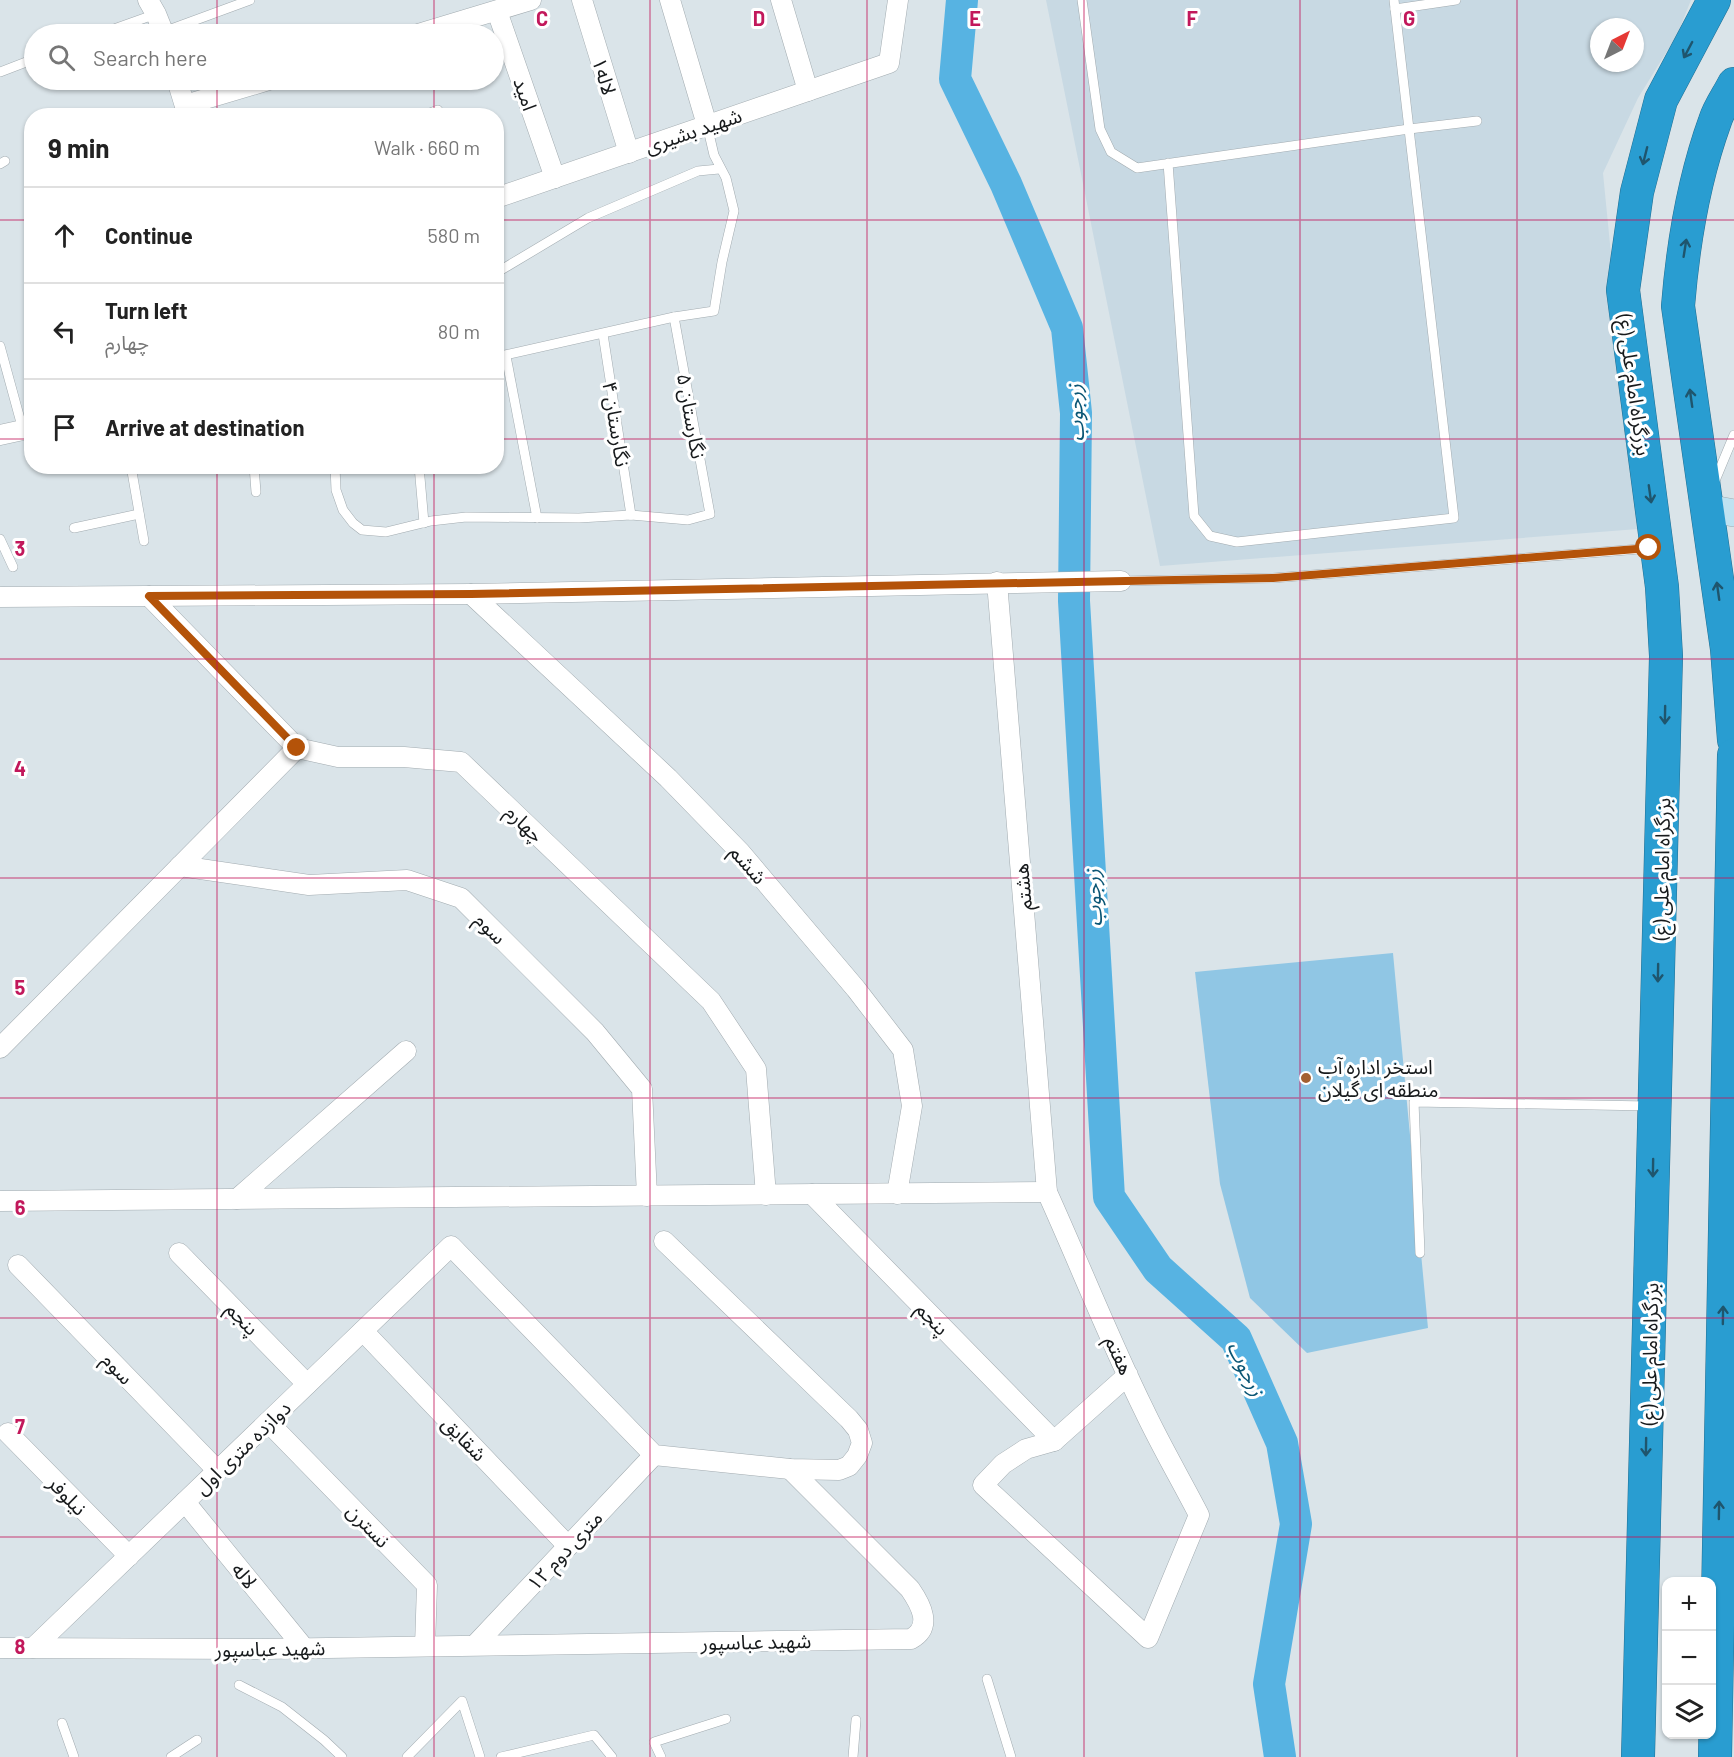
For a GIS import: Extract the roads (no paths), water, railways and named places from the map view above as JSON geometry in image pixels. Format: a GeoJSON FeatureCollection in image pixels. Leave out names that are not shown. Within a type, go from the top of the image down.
{"type":"FeatureCollection","features":[{"type":"Feature","properties":{"kind":"highway","name":"بزرگراه امام علی (ع)"},"geometry":{"type":"LineString","coordinates":[[1638,1751],[1666,656],[1664,599],[1623,290],[1637,192],[1661,100],[1714,0]]}},
{"type":"Feature","properties":{"kind":"highway"},"geometry":{"type":"LineString","coordinates":[[1734,84],[1716,118],[1702,164],[1684,251],[1678,306],[1720,511],[1734,740]]}},
{"type":"Feature","properties":{"kind":"highway"},"geometry":{"type":"LineString","coordinates":[[1714,1746],[1714,1568],[1728,1431],[1734,755]]}},
{"type":"Feature","properties":{"kind":"highway"},"geometry":{"type":"LineString","coordinates":[[1644,1550],[1650,1606],[1662,1619]]}},
{"type":"Feature","properties":{"kind":"highway"},"geometry":{"type":"LineString","coordinates":[[1638,1751],[1651,1690],[1662,1678]]}},
{"type":"Feature","properties":{"kind":"street"},"geometry":{"type":"LineString","coordinates":[[451,24],[531,0]]}},
{"type":"Feature","properties":{"kind":"street","name":"لاله۱"},"geometry":{"type":"LineString","coordinates":[[582,0],[628,153]]}},
{"type":"Feature","properties":{"kind":"street"},"geometry":{"type":"LineString","coordinates":[[670,0],[707,125]]}},
{"type":"Feature","properties":{"kind":"street"},"geometry":{"type":"LineString","coordinates":[[781,0],[808,91]]}},
{"type":"Feature","properties":{"kind":"street","name":"شهید بشیری"},"geometry":{"type":"LineString","coordinates":[[504,195],[889,63],[898,0]]}},
{"type":"Feature","properties":{"kind":"street","name":"امید"},"geometry":{"type":"LineString","coordinates":[[497,10],[502,24]]}},
{"type":"Feature","properties":{"kind":"street","name":"امید"},"geometry":{"type":"LineString","coordinates":[[504,30],[555,178]]}},
{"type":"Feature","properties":{"kind":"street"},"geometry":{"type":"LineString","coordinates":[[180,90],[185,108]]}},
{"type":"Feature","properties":{"kind":"street"},"geometry":{"type":"LineString","coordinates":[[192,108],[241,90]]}},
{"type":"Feature","properties":{"kind":"street"},"geometry":{"type":"LineString","coordinates":[[0,435],[24,430]]}},
{"type":"Feature","properties":{"kind":"street"},"geometry":{"type":"LineString","coordinates":[[0,597],[471,594],[1121,581]]}},
{"type":"Feature","properties":{"kind":"street","name":"هشتم"},"geometry":{"type":"LineString","coordinates":[[1003,582],[1047,1192]]}},
{"type":"Feature","properties":{"kind":"street","name":"ششم"},"geometry":{"type":"LineString","coordinates":[[471,594],[668,778],[740,852],[856,989],[903,1050],[912,1107],[897,1194]]}},
{"type":"Feature","properties":{"kind":"street"},"geometry":{"type":"LineString","coordinates":[[0,1048],[297,748],[149,596]]}},
{"type":"Feature","properties":{"kind":"street","name":"چهارم"},"geometry":{"type":"LineString","coordinates":[[297,748],[338,757],[404,757],[462,762],[711,1001],[756,1070],[766,1195]]}},
{"type":"Feature","properties":{"kind":"street","name":"سوم"},"geometry":{"type":"LineString","coordinates":[[180,866],[309,885],[407,880],[461,898],[595,1032],[642,1089],[647,1196]]}},
{"type":"Feature","properties":{"kind":"street"},"geometry":{"type":"LineString","coordinates":[[237,1199],[406,1051]]}},
{"type":"Feature","properties":{"kind":"street"},"geometry":{"type":"LineString","coordinates":[[0,1201],[1047,1192]]}},
{"type":"Feature","properties":{"kind":"street","name":"هفتم"},"geometry":{"type":"LineString","coordinates":[[1047,1192],[1143,1409],[1199,1515],[1148,1638],[983,1485],[1003,1464],[1026,1449],[1054,1441]]}},
{"type":"Feature","properties":{"kind":"street","name":"پنجم"},"geometry":{"type":"LineString","coordinates":[[812,1194],[1054,1441]]}},
{"type":"Feature","properties":{"kind":"street"},"geometry":{"type":"LineString","coordinates":[[654,1455],[790,1469],[839,1470],[849,1466],[857,1456],[862,1443],[858,1430],[849,1419],[664,1241]]}},
{"type":"Feature","properties":{"kind":"street","name":"دوازده متری اول"},"geometry":{"type":"LineString","coordinates":[[33,1648],[451,1246],[654,1455]]}},
{"type":"Feature","properties":{"kind":"street","name":"پنجم"},"geometry":{"type":"LineString","coordinates":[[179,1252],[307,1384]]}},
{"type":"Feature","properties":{"kind":"street","name":"سوم"},"geometry":{"type":"LineString","coordinates":[[18,1265],[218,1470]]}},
{"type":"Feature","properties":{"kind":"street","name":"شقایق"},"geometry":{"type":"LineString","coordinates":[[363,1330],[568,1546]]}},
{"type":"Feature","properties":{"kind":"street"},"geometry":{"type":"LineString","coordinates":[[1054,1441],[1128,1375]]}},
{"type":"Feature","properties":{"kind":"street","name":"نسترن"},"geometry":{"type":"LineString","coordinates":[[268,1422],[427,1585],[425,1646]]}},
{"type":"Feature","properties":{"kind":"street","name":"نیلوفر"},"geometry":{"type":"LineString","coordinates":[[8,1433],[129,1556]]}},
{"type":"Feature","properties":{"kind":"street","name":"۱۲ متری دوم"},"geometry":{"type":"LineString","coordinates":[[475,1645],[654,1455]]}},
{"type":"Feature","properties":{"kind":"street","name":"شهید عباسپور"},"geometry":{"type":"LineString","coordinates":[[0,1648],[304,1648],[910,1640],[918,1636],[924,1616],[921,1604],[910,1589],[790,1469]]}},
{"type":"Feature","properties":{"kind":"street","name":"لاله"},"geometry":{"type":"LineString","coordinates":[[185,1502],[304,1648]]}},
{"type":"Feature","properties":{"kind":"lane"},"geometry":{"type":"LineString","coordinates":[[141,24],[250,0]]}},
{"type":"Feature","properties":{"kind":"lane"},"geometry":{"type":"LineString","coordinates":[[1083,0],[1100,129],[1111,152],[1137,168],[1478,121]]}},
{"type":"Feature","properties":{"kind":"lane"},"geometry":{"type":"LineString","coordinates":[[1168,163],[1194,516],[1210,536],[1236,542],[1454,518],[1394,5],[1456,0]]}},
{"type":"Feature","properties":{"kind":"lane"},"geometry":{"type":"LineString","coordinates":[[0,72],[24,63]]}},
{"type":"Feature","properties":{"kind":"lane"},"geometry":{"type":"LineString","coordinates":[[504,356],[674,317],[714,311],[734,211],[726,178],[719,169],[714,155],[707,125]]}},
{"type":"Feature","properties":{"kind":"lane"},"geometry":{"type":"LineString","coordinates":[[504,268],[588,218],[698,171],[719,169]]}},
{"type":"Feature","properties":{"kind":"lane","name":"نگارستان ۵"},"geometry":{"type":"LineString","coordinates":[[631,515],[688,520],[710,514],[674,317]]}},
{"type":"Feature","properties":{"kind":"lane","name":"نگارستان ۴"},"geometry":{"type":"LineString","coordinates":[[603,334],[631,515]]}},
{"type":"Feature","properties":{"kind":"lane"},"geometry":{"type":"LineString","coordinates":[[0,346],[24,420]]}},
{"type":"Feature","properties":{"kind":"lane"},"geometry":{"type":"LineString","coordinates":[[504,370],[537,518]]}},
{"type":"Feature","properties":{"kind":"lane"},"geometry":{"type":"LineString","coordinates":[[1720,511],[1715,479],[1734,435]]}},
{"type":"Feature","properties":{"kind":"lane"},"geometry":{"type":"LineString","coordinates":[[132,474],[144,541]]}},
{"type":"Feature","properties":{"kind":"lane"},"geometry":{"type":"LineString","coordinates":[[255,474],[256,492]]}},
{"type":"Feature","properties":{"kind":"lane"},"geometry":{"type":"LineString","coordinates":[[335,474],[336,490],[343,510],[353,524],[362,530],[386,532],[424,523],[466,517],[537,518],[631,515]]}},
{"type":"Feature","properties":{"kind":"lane"},"geometry":{"type":"LineString","coordinates":[[420,474],[424,523]]}},
{"type":"Feature","properties":{"kind":"lane"},"geometry":{"type":"LineString","coordinates":[[74,528],[139,514]]}},
{"type":"Feature","properties":{"kind":"lane"},"geometry":{"type":"LineString","coordinates":[[0,539],[13,567]]}},
{"type":"Feature","properties":{"kind":"lane"},"geometry":{"type":"LineString","coordinates":[[1121,581],[1273,578],[1657,547]]}},
{"type":"Feature","properties":{"kind":"lane"},"geometry":{"type":"LineString","coordinates":[[1420,1253],[1414,1102],[1655,1106]]}},
{"type":"Feature","properties":{"kind":"lane"},"geometry":{"type":"LineString","coordinates":[[987,1679],[1011,1757]]}},
{"type":"Feature","properties":{"kind":"lane"},"geometry":{"type":"LineString","coordinates":[[239,1685],[282,1707],[342,1757]]}},
{"type":"Feature","properties":{"kind":"lane"},"geometry":{"type":"LineString","coordinates":[[407,1757],[462,1701],[480,1757]]}},
{"type":"Feature","properties":{"kind":"lane"},"geometry":{"type":"LineString","coordinates":[[661,1757],[654,1742],[726,1719]]}},
{"type":"Feature","properties":{"kind":"lane"},"geometry":{"type":"LineString","coordinates":[[853,1757],[856,1720]]}},
{"type":"Feature","properties":{"kind":"lane"},"geometry":{"type":"LineString","coordinates":[[62,1723],[74,1757]]}},
{"type":"Feature","properties":{"kind":"lane"},"geometry":{"type":"LineString","coordinates":[[501,1757],[594,1735],[612,1757]]}},
{"type":"Feature","properties":{"kind":"lane"},"geometry":{"type":"LineString","coordinates":[[171,1757],[197,1740]]}},
{"type":"Feature","properties":{"kind":"waterway","name":"زرجوب"},"geometry":{"type":"LineString","coordinates":[[962,0],[955,79],[1006,184],[1067,328],[1076,413],[1074,601],[1109,1197],[1158,1269],[1236,1339],[1282,1443],[1296,1524],[1269,1684],[1280,1757]]}},
{"type":"Feature","properties":{"kind":"place","name":"استخر اداره آب منطقه ای گیلان"},"geometry":{"type":"Point","coordinates":[1306,1078]}}]}
